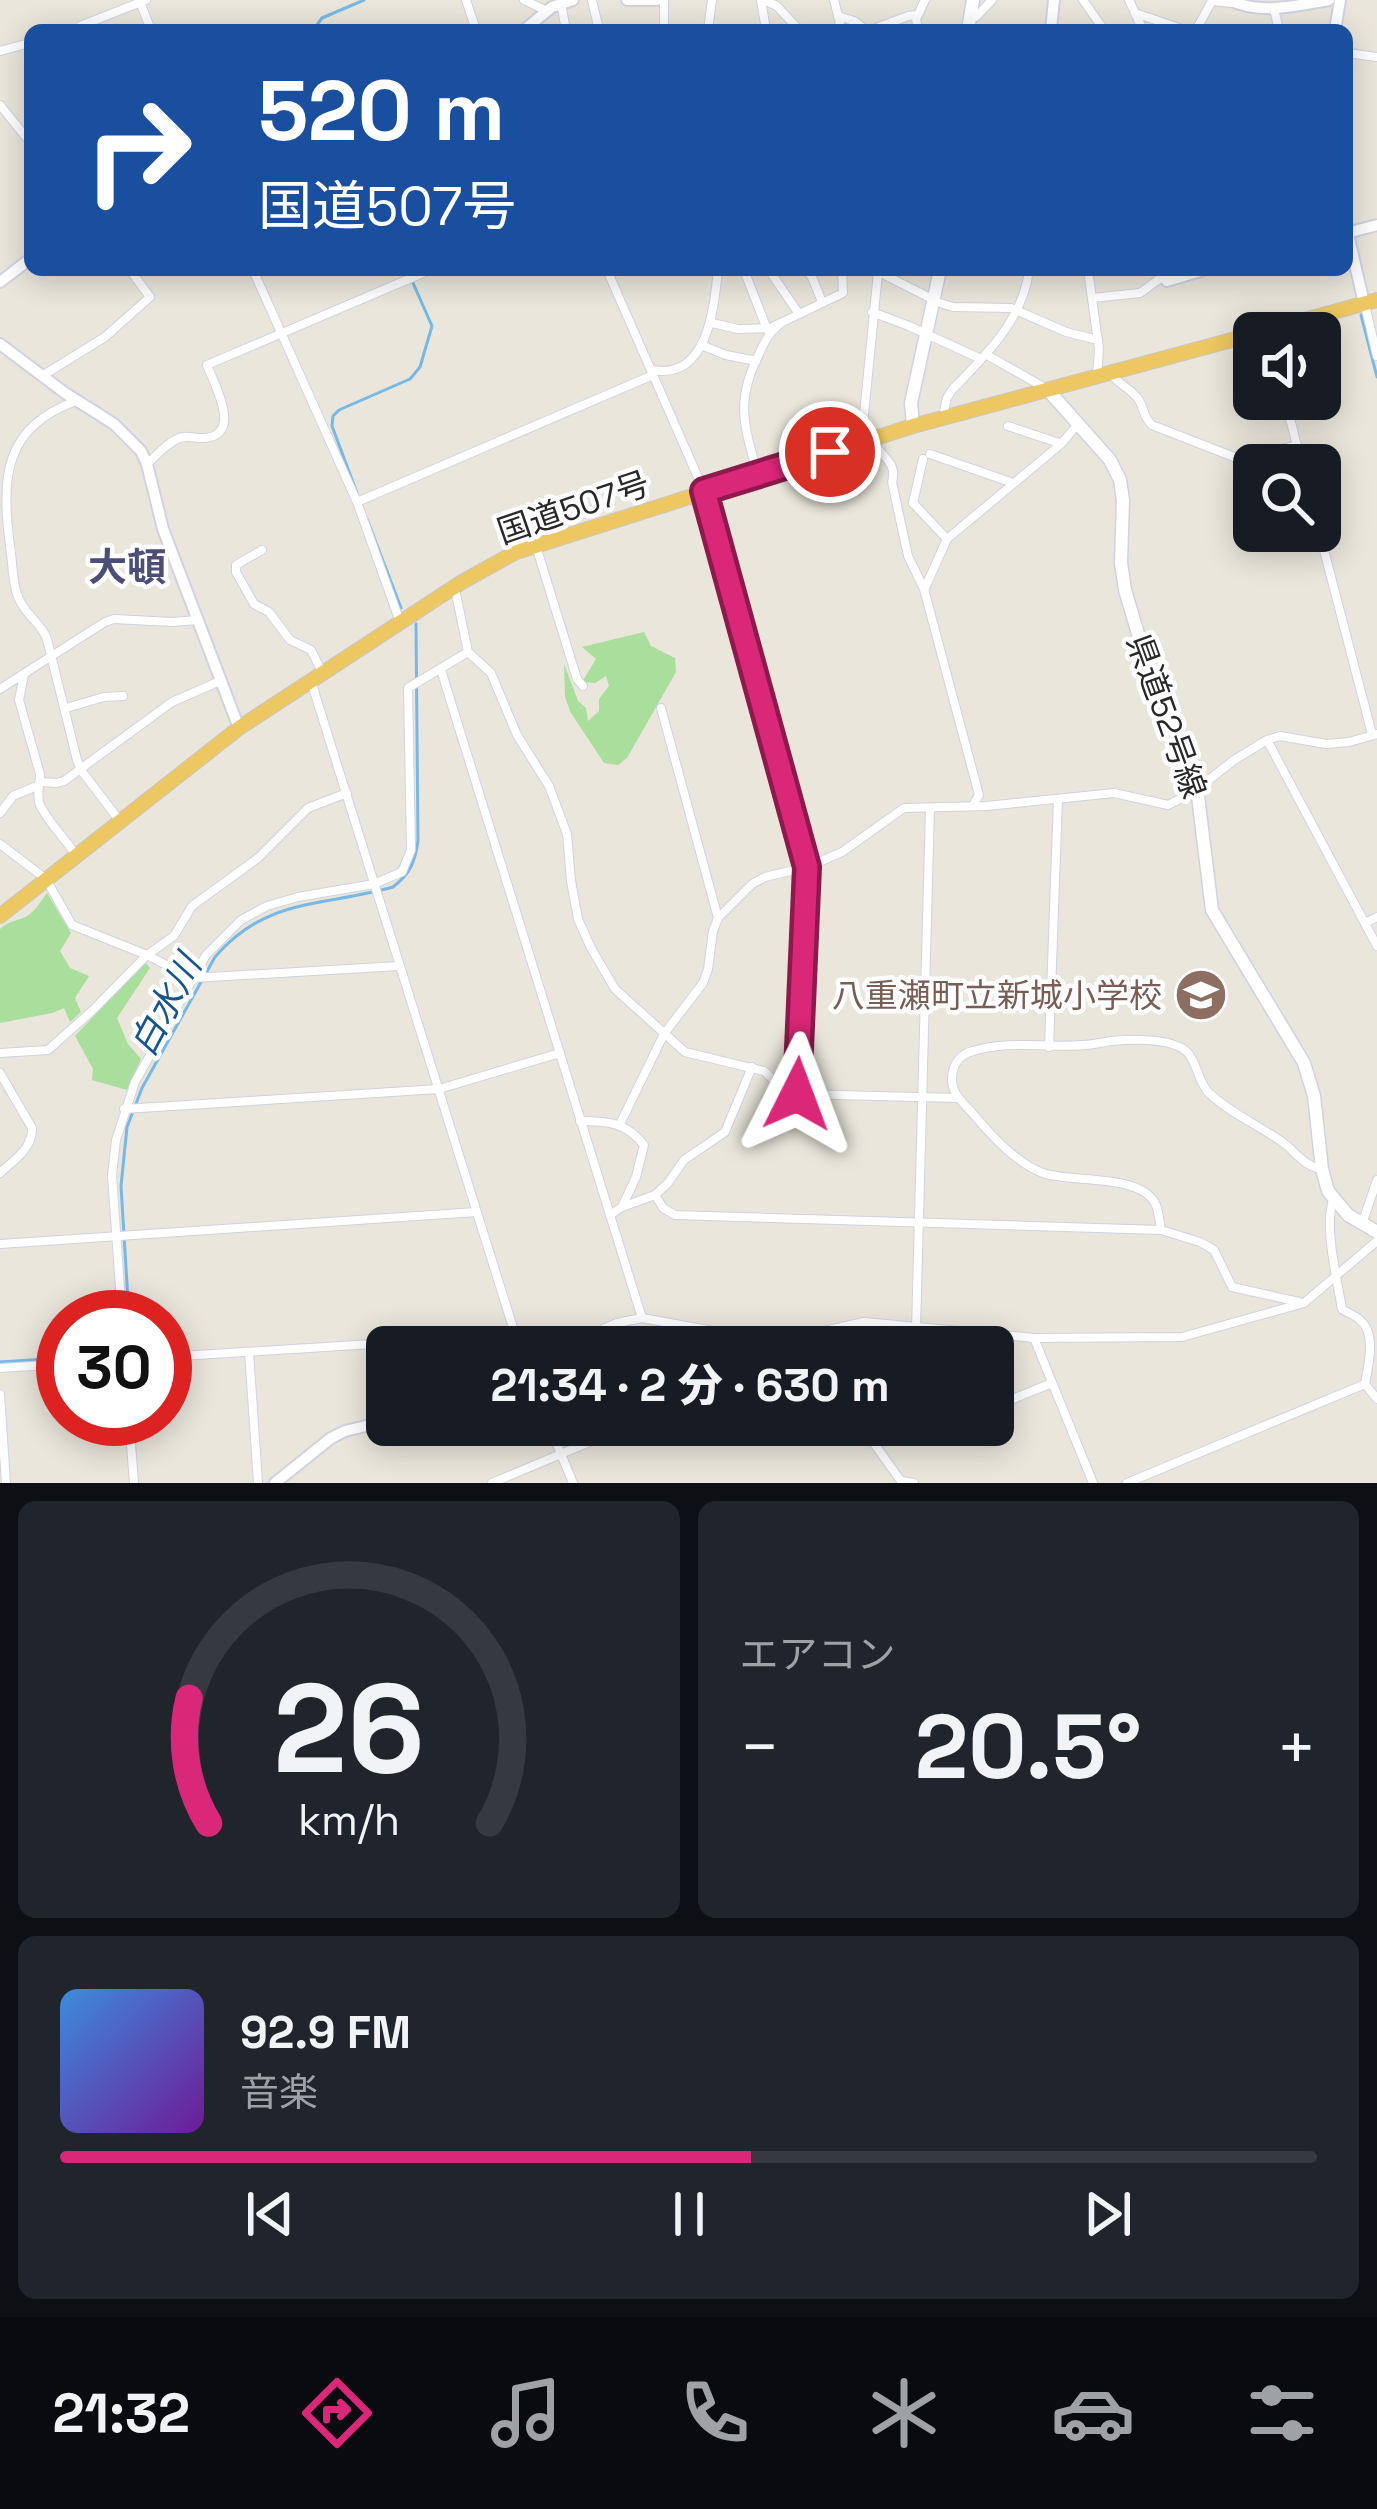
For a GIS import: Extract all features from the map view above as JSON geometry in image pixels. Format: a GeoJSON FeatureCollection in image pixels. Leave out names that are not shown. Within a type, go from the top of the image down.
{"type":"FeatureCollection","features":[{"type":"Feature","properties":{"kind":"highway","name":"国道507号"},"geometry":{"type":"LineString","coordinates":[[1334,312],[1371,302]]}},
{"type":"Feature","properties":{"kind":"highway","name":"国道507号"},"geometry":{"type":"LineString","coordinates":[[0,916],[239,728],[493,563],[535,544],[913,426],[1233,339]]}},
{"type":"Feature","properties":{"kind":"main road"},"geometry":{"type":"LineString","coordinates":[[969,23],[973,0]]}},
{"type":"Feature","properties":{"kind":"main road"},"geometry":{"type":"LineString","coordinates":[[913,426],[911,403],[939,276]]}},
{"type":"Feature","properties":{"kind":"main road","name":"県道52号線"},"geometry":{"type":"LineString","coordinates":[[1048,390],[1110,460],[1120,480],[1124,510],[1121,563],[1128,605],[1197,788],[1213,910],[1304,1063],[1314,1096],[1322,1169],[1333,1200],[1377,1237]]}},
{"type":"Feature","properties":{"kind":"street"},"geometry":{"type":"LineString","coordinates":[[524,0],[559,4]]}},
{"type":"Feature","properties":{"kind":"street"},"geometry":{"type":"LineString","coordinates":[[627,0],[660,0]]}},
{"type":"Feature","properties":{"kind":"street"},"geometry":{"type":"LineString","coordinates":[[765,0],[792,24]]}},
{"type":"Feature","properties":{"kind":"street"},"geometry":{"type":"LineString","coordinates":[[834,0],[839,24]]}},
{"type":"Feature","properties":{"kind":"street"},"geometry":{"type":"LineString","coordinates":[[918,24],[925,0]]}},
{"type":"Feature","properties":{"kind":"street"},"geometry":{"type":"LineString","coordinates":[[969,23],[992,0]]}},
{"type":"Feature","properties":{"kind":"street"},"geometry":{"type":"LineString","coordinates":[[1129,0],[1141,24]]}},
{"type":"Feature","properties":{"kind":"street"},"geometry":{"type":"LineString","coordinates":[[1199,24],[1212,1],[1274,9],[1329,0]]}},
{"type":"Feature","properties":{"kind":"street"},"geometry":{"type":"LineString","coordinates":[[85,24],[143,1]]}},
{"type":"Feature","properties":{"kind":"street"},"geometry":{"type":"LineString","coordinates":[[532,24],[559,4]]}},
{"type":"Feature","properties":{"kind":"street"},"geometry":{"type":"LineString","coordinates":[[1274,9],[1278,24]]}},
{"type":"Feature","properties":{"kind":"street"},"geometry":{"type":"LineString","coordinates":[[1136,13],[1168,24]]}},
{"type":"Feature","properties":{"kind":"street"},"geometry":{"type":"LineString","coordinates":[[838,16],[859,24]]}},
{"type":"Feature","properties":{"kind":"street"},"geometry":{"type":"LineString","coordinates":[[885,24],[917,16]]}},
{"type":"Feature","properties":{"kind":"street"},"geometry":{"type":"LineString","coordinates":[[0,105],[24,135]]}},
{"type":"Feature","properties":{"kind":"street"},"geometry":{"type":"LineString","coordinates":[[1353,250],[1371,302],[1377,356]]}},
{"type":"Feature","properties":{"kind":"street"},"geometry":{"type":"LineString","coordinates":[[0,282],[24,264]]}},
{"type":"Feature","properties":{"kind":"street"},"geometry":{"type":"LineString","coordinates":[[42,376],[105,337],[150,297],[134,276]]}},
{"type":"Feature","properties":{"kind":"street"},"geometry":{"type":"LineString","coordinates":[[256,276],[357,502],[400,623]]}},
{"type":"Feature","properties":{"kind":"street"},"geometry":{"type":"LineString","coordinates":[[147,464],[177,439],[207,438],[221,428],[225,410],[208,365],[416,276]]}},
{"type":"Feature","properties":{"kind":"street"},"geometry":{"type":"LineString","coordinates":[[611,276],[704,491],[807,867],[797,1094]]}},
{"type":"Feature","properties":{"kind":"street"},"geometry":{"type":"LineString","coordinates":[[357,502],[652,372],[673,370],[701,345],[712,323],[717,276]]}},
{"type":"Feature","properties":{"kind":"street"},"geometry":{"type":"LineString","coordinates":[[746,276],[767,329]]}},
{"type":"Feature","properties":{"kind":"street"},"geometry":{"type":"LineString","coordinates":[[773,276],[799,314]]}},
{"type":"Feature","properties":{"kind":"street"},"geometry":{"type":"LineString","coordinates":[[811,276],[822,302]]}},
{"type":"Feature","properties":{"kind":"street"},"geometry":{"type":"LineString","coordinates":[[712,323],[767,329],[842,293],[842,276]]}},
{"type":"Feature","properties":{"kind":"street"},"geometry":{"type":"LineString","coordinates":[[876,276],[863,425],[877,451],[892,464],[908,556],[924,589],[979,795],[972,806]]}},
{"type":"Feature","properties":{"kind":"street"},"geometry":{"type":"LineString","coordinates":[[886,276],[953,307],[1016,310],[1098,340]]}},
{"type":"Feature","properties":{"kind":"street"},"geometry":{"type":"LineString","coordinates":[[901,284],[903,276]]}},
{"type":"Feature","properties":{"kind":"street"},"geometry":{"type":"LineString","coordinates":[[943,418],[947,398],[984,357],[1016,310],[1029,276]]}},
{"type":"Feature","properties":{"kind":"street"},"geometry":{"type":"LineString","coordinates":[[1089,276],[1104,374],[1138,400],[1152,425],[1233,457]]}},
{"type":"Feature","properties":{"kind":"street"},"geometry":{"type":"LineString","coordinates":[[1092,298],[1140,293],[1158,276]]}},
{"type":"Feature","properties":{"kind":"street"},"geometry":{"type":"LineString","coordinates":[[872,312],[984,357],[1048,390]]}},
{"type":"Feature","properties":{"kind":"street"},"geometry":{"type":"LineString","coordinates":[[758,475],[742,406],[756,361],[772,330],[782,323]]}},
{"type":"Feature","properties":{"kind":"street"},"geometry":{"type":"LineString","coordinates":[[701,345],[756,361]]}},
{"type":"Feature","properties":{"kind":"street"},"geometry":{"type":"LineString","coordinates":[[3,352],[125,433],[147,464],[156,508],[239,728]]}},
{"type":"Feature","properties":{"kind":"street"},"geometry":{"type":"LineString","coordinates":[[76,400],[45,416],[23,435],[11,458],[7,523],[16,591],[21,604],[40,624],[52,653],[81,770],[120,821]]}},
{"type":"Feature","properties":{"kind":"street"},"geometry":{"type":"LineString","coordinates":[[924,589],[947,539],[1061,444],[1078,424]]}},
{"type":"Feature","properties":{"kind":"street"},"geometry":{"type":"LineString","coordinates":[[1008,426],[1061,444]]}},
{"type":"Feature","properties":{"kind":"street"},"geometry":{"type":"LineString","coordinates":[[897,510],[913,503],[927,456],[1015,483]]}},
{"type":"Feature","properties":{"kind":"street"},"geometry":{"type":"LineString","coordinates":[[913,503],[947,539]]}},
{"type":"Feature","properties":{"kind":"street"},"geometry":{"type":"LineString","coordinates":[[535,544],[583,686]]}},
{"type":"Feature","properties":{"kind":"street"},"geometry":{"type":"LineString","coordinates":[[262,550],[236,565],[236,572],[254,604],[269,612],[290,640],[311,650],[374,884],[512,1326]]}},
{"type":"Feature","properties":{"kind":"street"},"geometry":{"type":"LineString","coordinates":[[620,1124],[664,1034],[704,983],[718,918],[765,877],[842,852],[904,808],[1114,793],[1168,805],[1268,740],[1280,736],[1326,744],[1375,734],[1325,552]]}},
{"type":"Feature","properties":{"kind":"street"},"geometry":{"type":"LineString","coordinates":[[455,587],[468,652],[490,673],[517,735],[549,786],[567,834],[578,919],[616,989],[691,1055],[752,1066],[784,1090],[957,1098]]}},
{"type":"Feature","properties":{"kind":"street"},"geometry":{"type":"LineString","coordinates":[[0,689],[114,619],[197,620]]}},
{"type":"Feature","properties":{"kind":"street"},"geometry":{"type":"LineString","coordinates":[[120,1290],[112,1175],[116,1140],[136,1082],[192,978],[226,932],[267,906],[374,884],[402,872],[411,850],[408,688],[468,652]]}},
{"type":"Feature","properties":{"kind":"street"},"geometry":{"type":"LineString","coordinates":[[441,670],[642,1318]]}},
{"type":"Feature","properties":{"kind":"street"},"geometry":{"type":"LineString","coordinates":[[24,673],[19,700],[41,783],[41,806],[77,856]]}},
{"type":"Feature","properties":{"kind":"street"},"geometry":{"type":"LineString","coordinates":[[0,813],[13,796],[81,770],[172,702],[220,682]]}},
{"type":"Feature","properties":{"kind":"street"},"geometry":{"type":"LineString","coordinates":[[66,708],[123,697]]}},
{"type":"Feature","properties":{"kind":"street"},"geometry":{"type":"LineString","coordinates":[[662,708],[718,918]]}},
{"type":"Feature","properties":{"kind":"street"},"geometry":{"type":"LineString","coordinates":[[1268,740],[1377,946]]}},
{"type":"Feature","properties":{"kind":"street"},"geometry":{"type":"LineString","coordinates":[[0,1053],[48,1050],[147,955],[174,937],[192,907],[258,858],[308,808],[347,793]]}},
{"type":"Feature","properties":{"kind":"street"},"geometry":{"type":"LineString","coordinates":[[1049,1047],[1058,800]]}},
{"type":"Feature","properties":{"kind":"street"},"geometry":{"type":"LineString","coordinates":[[916,1326],[930,808]]}},
{"type":"Feature","properties":{"kind":"street"},"geometry":{"type":"LineString","coordinates":[[0,844],[46,879],[72,925],[192,978],[399,966]]}},
{"type":"Feature","properties":{"kind":"street"},"geometry":{"type":"LineString","coordinates":[[1365,923],[1377,917]]}},
{"type":"Feature","properties":{"kind":"street"},"geometry":{"type":"LineString","coordinates":[[1161,1230],[1150,1196],[1103,1180],[1044,1174],[999,1143],[957,1098],[952,1073],[958,1060],[967,1052],[1007,1044],[1072,1048],[1122,1039],[1182,1048],[1210,1095],[1312,1168],[1322,1169]]}},
{"type":"Feature","properties":{"kind":"street"},"geometry":{"type":"LineString","coordinates":[[124,1109],[439,1089],[560,1053]]}},
{"type":"Feature","properties":{"kind":"street"},"geometry":{"type":"LineString","coordinates":[[610,1215],[655,1195],[684,1160],[725,1132],[752,1066]]}},
{"type":"Feature","properties":{"kind":"street"},"geometry":{"type":"LineString","coordinates":[[0,1073],[33,1134],[26,1148],[0,1173]]}},
{"type":"Feature","properties":{"kind":"street"},"geometry":{"type":"LineString","coordinates":[[580,1121],[620,1124],[642,1141],[636,1177],[622,1207]]}},
{"type":"Feature","properties":{"kind":"street"},"geometry":{"type":"LineString","coordinates":[[1361,1224],[1377,1180]]}},
{"type":"Feature","properties":{"kind":"street"},"geometry":{"type":"LineString","coordinates":[[655,1195],[675,1215],[1161,1230],[1214,1250],[1232,1287],[1304,1303]]}},
{"type":"Feature","properties":{"kind":"street"},"geometry":{"type":"LineString","coordinates":[[1333,1200],[1342,1309],[1367,1330],[1370,1357],[1365,1384]]}},
{"type":"Feature","properties":{"kind":"street"},"geometry":{"type":"LineString","coordinates":[[0,1244],[476,1212]]}},
{"type":"Feature","properties":{"kind":"street"},"geometry":{"type":"LineString","coordinates":[[1014,1336],[1182,1337],[1304,1303],[1377,1237]]}},
{"type":"Feature","properties":{"kind":"street"},"geometry":{"type":"LineString","coordinates":[[610,1326],[642,1318],[682,1326]]}},
{"type":"Feature","properties":{"kind":"street"},"geometry":{"type":"LineString","coordinates":[[845,1326],[864,1322],[899,1326]]}},
{"type":"Feature","properties":{"kind":"street"},"geometry":{"type":"LineString","coordinates":[[1034,1338],[1093,1483]]}},
{"type":"Feature","properties":{"kind":"street"},"geometry":{"type":"LineString","coordinates":[[192,1355],[366,1345]]}},
{"type":"Feature","properties":{"kind":"street"},"geometry":{"type":"LineString","coordinates":[[249,1352],[258,1483]]}},
{"type":"Feature","properties":{"kind":"street"},"geometry":{"type":"LineString","coordinates":[[0,1368],[36,1366]]}},
{"type":"Feature","properties":{"kind":"street"},"geometry":{"type":"LineString","coordinates":[[1014,1398],[1052,1383]]}},
{"type":"Feature","properties":{"kind":"street"},"geometry":{"type":"LineString","coordinates":[[1365,1384],[1375,1394]]}},
{"type":"Feature","properties":{"kind":"street"},"geometry":{"type":"LineString","coordinates":[[1127,1483],[1144,1480],[1365,1384]]}},
{"type":"Feature","properties":{"kind":"street"},"geometry":{"type":"LineString","coordinates":[[0,1394],[6,1483]]}},
{"type":"Feature","properties":{"kind":"street"},"geometry":{"type":"LineString","coordinates":[[275,1483],[331,1438],[366,1426]]}},
{"type":"Feature","properties":{"kind":"street"},"geometry":{"type":"LineString","coordinates":[[131,1446],[134,1483]]}},
{"type":"Feature","properties":{"kind":"street"},"geometry":{"type":"LineString","coordinates":[[557,1446],[573,1483]]}},
{"type":"Feature","properties":{"kind":"street"},"geometry":{"type":"LineString","coordinates":[[492,1483],[579,1446]]}},
{"type":"Feature","properties":{"kind":"street"},"geometry":{"type":"LineString","coordinates":[[876,1446],[901,1481],[914,1483]]}},
{"type":"Feature","properties":{"kind":"green space"},"geometry":{"type":"Polygon","coordinates":[[[644,632],[651,646],[675,658],[676,672],[627,758],[618,765],[604,763],[571,713],[565,697],[564,664],[588,721],[599,711],[599,699],[609,686],[606,676],[595,683],[582,682],[596,659],[582,647],[644,632]]]}},
{"type":"Feature","properties":{"kind":"green space"},"geometry":{"type":"Polygon","coordinates":[[[47,893],[71,933],[60,951],[70,968],[89,976],[75,998],[81,1012],[70,1022],[64,1008],[0,1023],[0,929],[30,914],[47,893]]]}},
{"type":"Feature","properties":{"kind":"green space"},"geometry":{"type":"Polygon","coordinates":[[[145,962],[150,968],[117,1018],[128,1044],[141,1059],[127,1090],[92,1080],[93,1069],[75,1036],[145,962]]]}},
{"type":"Feature","properties":{"kind":"waterway","name":"白水川"},"geometry":{"type":"LineString","coordinates":[[318,24],[364,0]]}},
{"type":"Feature","properties":{"kind":"waterway","name":"白水川"},"geometry":{"type":"LineString","coordinates":[[357,493],[332,426],[333,416],[410,379],[420,367],[432,326],[413,283]]}},
{"type":"Feature","properties":{"kind":"waterway"},"geometry":{"type":"LineString","coordinates":[[1361,315],[1377,377]]}},
{"type":"Feature","properties":{"kind":"waterway","name":"白水川"},"geometry":{"type":"LineString","coordinates":[[367,519],[401,608]]}},
{"type":"Feature","properties":{"kind":"waterway","name":"白水川"},"geometry":{"type":"LineString","coordinates":[[127,1290],[121,1186],[127,1127],[142,1088],[215,957],[234,938],[275,914],[393,887],[413,861],[418,841],[416,624]]}},
{"type":"Feature","properties":{"kind":"waterway","name":"白水川"},"geometry":{"type":"LineString","coordinates":[[0,1362],[36,1360]]}},
{"type":"Feature","properties":{"kind":"place","name":"八重瀬町立新城小学校"},"geometry":{"type":"Point","coordinates":[1201,995]}},
{"type":"Feature","properties":{"kind":"district","name":"大頓"},"geometry":{"type":"Point","coordinates":[127,567]}},
{"type":"Feature","properties":{"kind":"route"},"geometry":{"type":"LineString","coordinates":[[797,1094],[807,867],[704,491],[830,452]]}}]}
